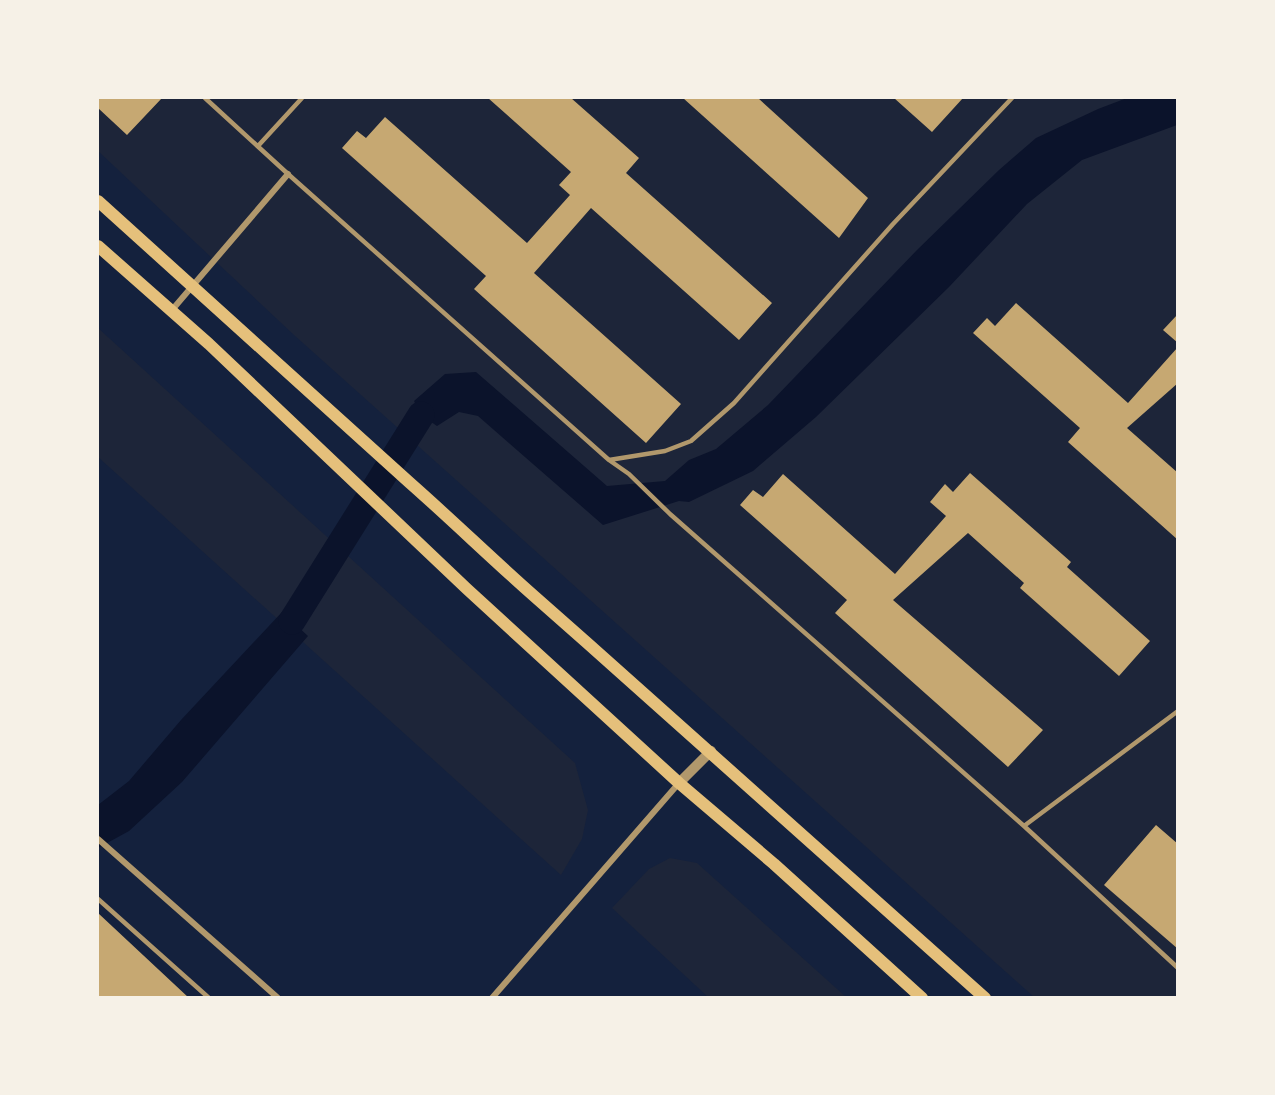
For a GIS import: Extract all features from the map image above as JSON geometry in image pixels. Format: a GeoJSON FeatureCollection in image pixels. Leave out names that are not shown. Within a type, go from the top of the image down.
{"type":"FeatureCollection","features":[{"type":"Feature","properties":{"kind":"main road"},"geometry":{"type":"LineString","coordinates":[[98,201],[448,516],[496,562],[711,751],[985,998]]}},
{"type":"Feature","properties":{"kind":"main road"},"geometry":{"type":"LineString","coordinates":[[98,246],[171,311],[678,783],[774,864],[922,998]]}},
{"type":"Feature","properties":{"kind":"street"},"geometry":{"type":"LineString","coordinates":[[171,311],[288,174]]}},
{"type":"Feature","properties":{"kind":"street"},"geometry":{"type":"LineString","coordinates":[[492,998],[678,783],[711,751]]}},
{"type":"Feature","properties":{"kind":"street"},"geometry":{"type":"LineString","coordinates":[[98,839],[278,998]]}},
{"type":"Feature","properties":{"kind":"lane"},"geometry":{"type":"LineString","coordinates":[[205,98],[609,460],[629,474],[670,514],[1024,826],[1178,968]]}},
{"type":"Feature","properties":{"kind":"lane"},"geometry":{"type":"LineString","coordinates":[[258,146],[302,98]]}},
{"type":"Feature","properties":{"kind":"lane"},"geometry":{"type":"LineString","coordinates":[[609,460],[665,451],[691,441],[742,394],[893,224],[1012,98]]}},
{"type":"Feature","properties":{"kind":"lane"},"geometry":{"type":"LineString","coordinates":[[1024,826],[1178,711]]}},
{"type":"Feature","properties":{"kind":"lane"},"geometry":{"type":"LineString","coordinates":[[98,899],[209,998]]}},
{"type":"Feature","properties":{"kind":"shaded area"},"geometry":{"type":"Polygon","coordinates":[[[98,98],[1177,98],[1177,997],[1034,997],[294,335],[98,151],[98,98]]]}},
{"type":"Feature","properties":{"kind":"shaded area"},"geometry":{"type":"Polygon","coordinates":[[[1127,98],[1177,98],[1177,125],[1082,160],[1027,204],[949,287],[816,417],[753,471],[689,502],[679,501],[603,525],[478,416],[459,412],[437,426],[421,415],[414,401],[445,374],[476,372],[607,486],[665,481],[689,460],[716,449],[768,405],[917,250],[999,170],[1036,138],[1127,98]]]}},
{"type":"Feature","properties":{"kind":"shaded area"},"geometry":{"type":"Polygon","coordinates":[[[98,328],[575,763],[588,810],[582,839],[561,875],[98,457],[98,328]]]}},
{"type":"Feature","properties":{"kind":"shaded area"},"geometry":{"type":"Polygon","coordinates":[[[282,612],[308,636],[182,782],[129,831],[98,848],[98,805],[129,781],[181,720],[282,612]]]}},
{"type":"Feature","properties":{"kind":"shaded area"},"geometry":{"type":"Polygon","coordinates":[[[670,858],[697,863],[846,997],[708,997],[612,908],[649,869],[670,858]]]}},
{"type":"Feature","properties":{"kind":"building"},"geometry":{"type":"Polygon","coordinates":[[[98,98],[162,98],[127,135],[98,108],[98,98]]]}},
{"type":"Feature","properties":{"kind":"building"},"geometry":{"type":"Polygon","coordinates":[[[488,98],[571,98],[639,158],[626,173],[772,303],[739,340],[591,208],[534,273],[681,404],[646,443],[474,289],[486,276],[342,148],[357,131],[366,138],[385,117],[527,243],[570,195],[559,185],[571,172],[488,98]]]}},
{"type":"Feature","properties":{"kind":"building"},"geometry":{"type":"Polygon","coordinates":[[[683,98],[758,98],[868,198],[839,238],[683,98]]]}},
{"type":"Feature","properties":{"kind":"building"},"geometry":{"type":"Polygon","coordinates":[[[894,98],[963,98],[932,132],[894,98]]]}},
{"type":"Feature","properties":{"kind":"building"},"geometry":{"type":"Polygon","coordinates":[[[1016,303],[1128,403],[1178,347],[1178,383],[1127,428],[1178,473],[1178,540],[1068,442],[1080,428],[973,333],[987,318],[995,326],[1016,303]]]}},
{"type":"Feature","properties":{"kind":"building"},"geometry":{"type":"Polygon","coordinates":[[[1178,314],[1178,343],[1163,330],[1178,314]]]}},
{"type":"Feature","properties":{"kind":"building"},"geometry":{"type":"Polygon","coordinates":[[[970,473],[1071,562],[1067,567],[1150,641],[1119,676],[1020,588],[1024,583],[968,533],[893,600],[1043,730],[1008,767],[835,613],[847,600],[740,505],[753,490],[763,497],[783,474],[895,574],[946,516],[930,502],[945,484],[953,492],[970,473]]]}},
{"type":"Feature","properties":{"kind":"building"},"geometry":{"type":"Polygon","coordinates":[[[1156,825],[1178,844],[1178,949],[1104,885],[1156,825]]]}},
{"type":"Feature","properties":{"kind":"building"},"geometry":{"type":"Polygon","coordinates":[[[98,913],[189,998],[98,998],[98,913]]]}},
{"type":"Feature","properties":{"kind":"waterway"},"geometry":{"type":"LineString","coordinates":[[292,621],[421,415]]}}]}
